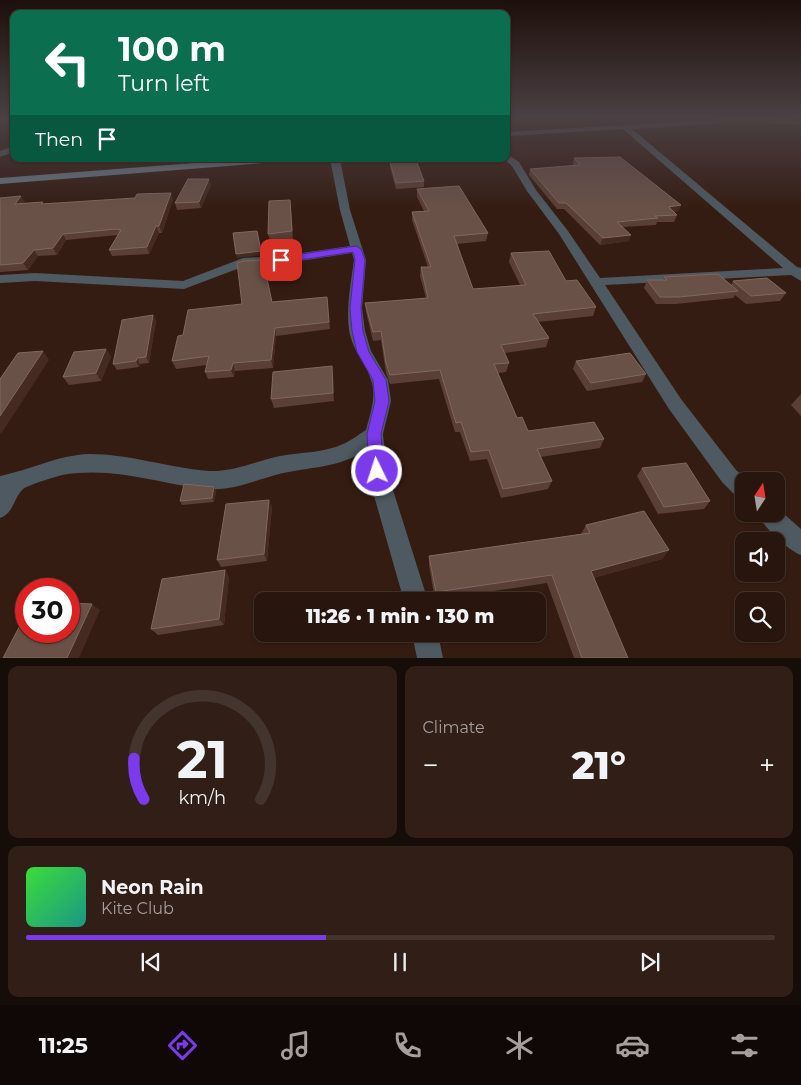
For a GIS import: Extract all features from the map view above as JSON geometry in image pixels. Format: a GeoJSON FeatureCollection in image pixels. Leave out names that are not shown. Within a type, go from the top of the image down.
{"type":"FeatureCollection","features":[{"type":"Feature","properties":{"kind":"street"},"geometry":{"type":"LineString","coordinates":[[650,149],[798,273]]}},
{"type":"Feature","properties":{"kind":"street"},"geometry":{"type":"LineString","coordinates":[[510,159],[516,164],[532,191],[564,233],[594,282],[675,404],[735,482]]}},
{"type":"Feature","properties":{"kind":"street"},"geometry":{"type":"LineString","coordinates":[[0,181],[239,162]]}},
{"type":"Feature","properties":{"kind":"street"},"geometry":{"type":"LineString","coordinates":[[333,162],[340,178],[345,210],[360,260],[355,308],[357,331],[363,352],[380,380],[382,401],[374,434],[377,471],[413,592]]}},
{"type":"Feature","properties":{"kind":"street"},"geometry":{"type":"LineString","coordinates":[[0,279],[35,277],[184,284],[243,262],[281,260],[356,249]]}},
{"type":"Feature","properties":{"kind":"street"},"geometry":{"type":"LineString","coordinates":[[594,282],[798,273]]}},
{"type":"Feature","properties":{"kind":"street"},"geometry":{"type":"LineString","coordinates":[[0,508],[8,483],[59,467],[87,463],[116,464],[210,480],[241,477],[280,465],[316,460],[348,451],[374,434]]}},
{"type":"Feature","properties":{"kind":"street"},"geometry":{"type":"LineString","coordinates":[[778,522],[801,544]]}},
{"type":"Feature","properties":{"kind":"street"},"geometry":{"type":"LineString","coordinates":[[427,642],[430,658]]}},
{"type":"Feature","properties":{"kind":"building"},"geometry":{"type":"Polygon","coordinates":[[[620,157],[681,205],[669,207],[677,215],[655,216],[658,218],[617,222],[631,235],[603,238],[566,203],[559,203],[530,169],[580,165],[574,158],[620,157]]]}},
{"type":"Feature","properties":{"kind":"building"},"geometry":{"type":"Polygon","coordinates":[[[390,162],[417,162],[424,181],[396,183],[390,162]]]}},
{"type":"Feature","properties":{"kind":"building"},"geometry":{"type":"Polygon","coordinates":[[[188,179],[209,179],[199,202],[175,203],[188,179]]]}},
{"type":"Feature","properties":{"kind":"building"},"geometry":{"type":"Polygon","coordinates":[[[459,186],[488,233],[454,236],[473,289],[526,285],[511,253],[549,251],[566,281],[577,280],[596,307],[533,314],[549,338],[501,345],[509,363],[494,364],[517,418],[522,417],[528,431],[594,422],[604,439],[537,449],[552,481],[503,489],[489,450],[471,452],[461,422],[456,423],[440,370],[390,375],[386,363],[381,331],[373,332],[365,303],[428,298],[421,267],[431,267],[412,212],[429,211],[417,189],[459,186]]]}},
{"type":"Feature","properties":{"kind":"building"},"geometry":{"type":"Polygon","coordinates":[[[171,193],[159,226],[156,226],[147,247],[109,250],[121,230],[116,229],[63,234],[53,248],[34,250],[23,263],[0,265],[0,198],[21,196],[15,204],[43,202],[41,204],[135,198],[137,194],[171,193]]]}},
{"type":"Feature","properties":{"kind":"building"},"geometry":{"type":"Polygon","coordinates":[[[290,200],[292,231],[268,234],[269,201],[290,200]]]}},
{"type":"Feature","properties":{"kind":"building"},"geometry":{"type":"Polygon","coordinates":[[[257,231],[261,251],[236,254],[233,233],[257,231]]]}},
{"type":"Feature","properties":{"kind":"building"},"geometry":{"type":"Polygon","coordinates":[[[263,260],[272,302],[327,297],[329,322],[275,328],[271,360],[233,363],[231,370],[205,372],[209,356],[172,361],[178,336],[183,335],[188,310],[242,304],[237,263],[263,260]]]}},
{"type":"Feature","properties":{"kind":"building"},"geometry":{"type":"Polygon","coordinates":[[[718,274],[738,291],[660,297],[647,280],[667,280],[664,277],[718,274]]]}},
{"type":"Feature","properties":{"kind":"building"},"geometry":{"type":"Polygon","coordinates":[[[767,278],[786,293],[751,296],[733,281],[767,278]]]}},
{"type":"Feature","properties":{"kind":"building"},"geometry":{"type":"Polygon","coordinates":[[[153,315],[146,357],[137,358],[136,361],[113,364],[122,320],[153,315]]]}},
{"type":"Feature","properties":{"kind":"building"},"geometry":{"type":"Polygon","coordinates":[[[106,349],[96,373],[63,377],[74,352],[106,349]]]}},
{"type":"Feature","properties":{"kind":"building"},"geometry":{"type":"Polygon","coordinates":[[[43,351],[0,416],[0,379],[18,353],[43,351]]]}},
{"type":"Feature","properties":{"kind":"building"},"geometry":{"type":"Polygon","coordinates":[[[630,353],[646,374],[591,383],[576,361],[630,353]]]}},
{"type":"Feature","properties":{"kind":"building"},"geometry":{"type":"Polygon","coordinates":[[[332,366],[333,393],[271,399],[273,372],[332,366]]]}},
{"type":"Feature","properties":{"kind":"building"},"geometry":{"type":"Polygon","coordinates":[[[686,463],[710,501],[664,507],[642,468],[686,463]]]}},
{"type":"Feature","properties":{"kind":"building"},"geometry":{"type":"Polygon","coordinates":[[[184,484],[214,487],[212,498],[180,501],[184,484]]]}},
{"type":"Feature","properties":{"kind":"building"},"geometry":{"type":"Polygon","coordinates":[[[269,500],[264,554],[217,560],[226,504],[269,500]]]}},
{"type":"Feature","properties":{"kind":"building"},"geometry":{"type":"Polygon","coordinates":[[[644,511],[669,550],[591,571],[628,658],[582,658],[552,575],[436,592],[429,556],[590,533],[586,525],[644,511]]]}},
{"type":"Feature","properties":{"kind":"building"},"geometry":{"type":"Polygon","coordinates":[[[225,570],[219,619],[151,629],[162,579],[225,570]]]}},
{"type":"Feature","properties":{"kind":"building"},"geometry":{"type":"Polygon","coordinates":[[[80,603],[92,604],[80,630],[80,603]]]}},
{"type":"Feature","properties":{"kind":"building"},"geometry":{"type":"Polygon","coordinates":[[[15,635],[15,643],[74,643],[67,658],[3,658],[15,635]]]}},
{"type":"Feature","properties":{"kind":"route"},"geometry":{"type":"LineString","coordinates":[[281,260],[356,249],[360,260],[355,308],[357,331],[363,352],[380,380],[382,401],[374,434],[377,471]]}}]}
